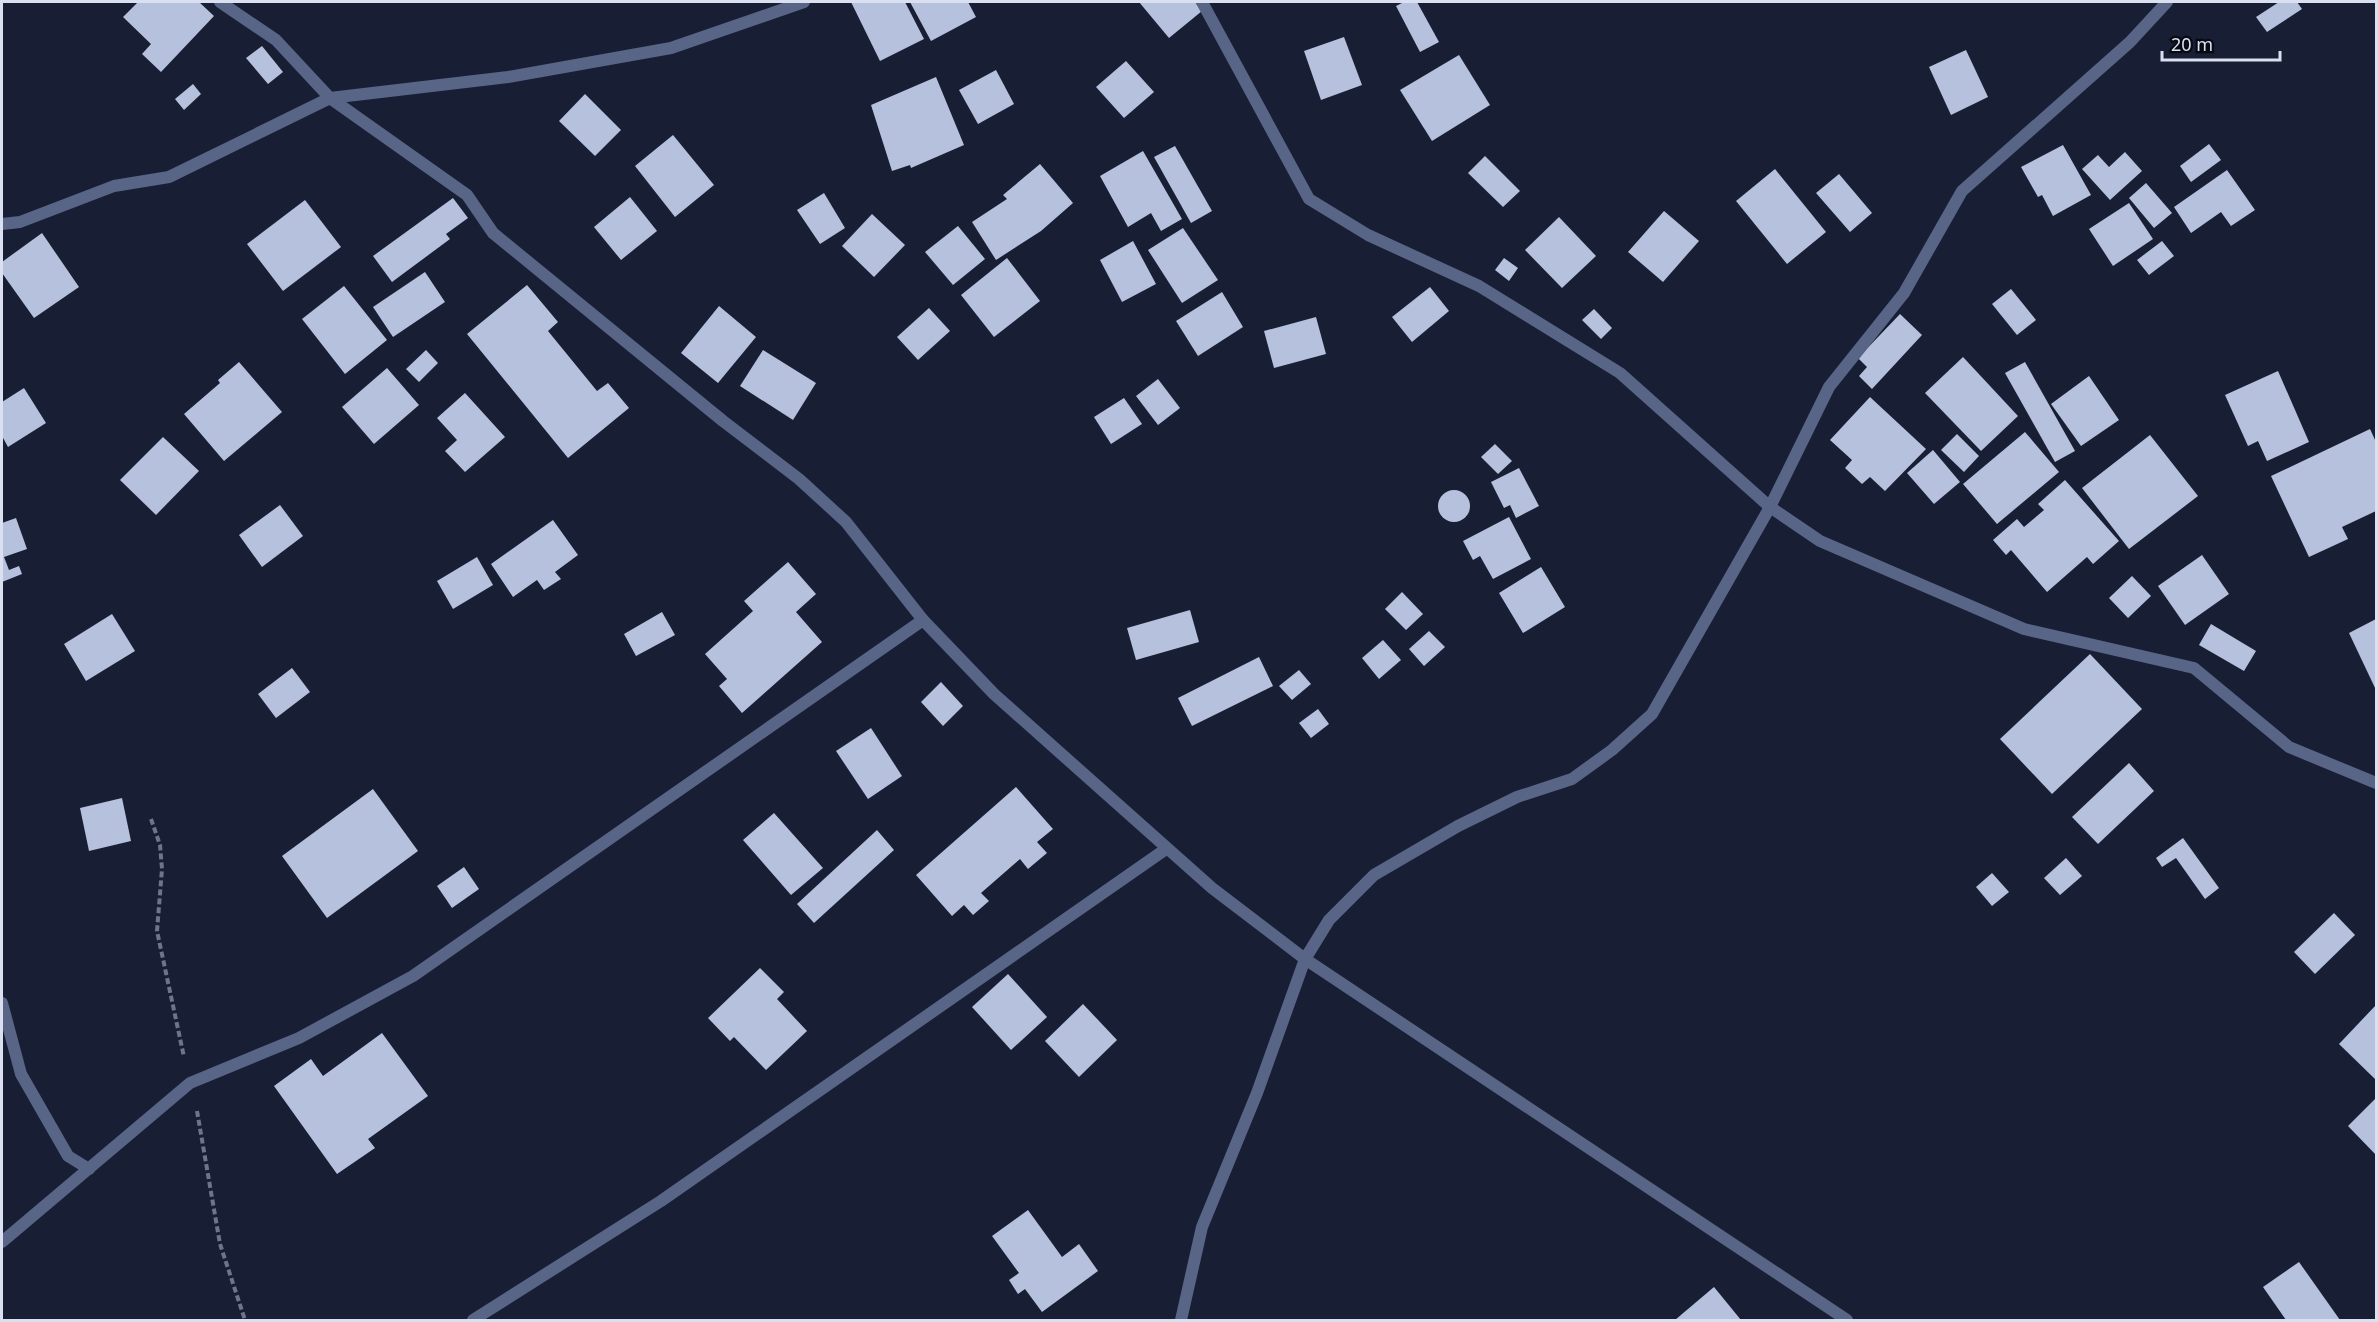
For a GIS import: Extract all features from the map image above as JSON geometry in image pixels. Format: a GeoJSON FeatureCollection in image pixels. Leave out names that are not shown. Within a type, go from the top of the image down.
{"type":"FeatureCollection","features":[{"type":"Feature","properties":{"kind":"street"},"geometry":{"type":"LineString","coordinates":[[220,2],[276,40],[330,98],[467,195],[493,233],[723,422],[799,479],[846,522],[923,620],[994,694],[1212,888],[1305,959],[1847,1320]]}},
{"type":"Feature","properties":{"kind":"street"},"geometry":{"type":"LineString","coordinates":[[2,224],[20,222],[114,186],[169,177],[330,98],[508,77],[671,48],[804,2]]}},
{"type":"Feature","properties":{"kind":"street"},"geometry":{"type":"LineString","coordinates":[[1202,2],[1309,199],[1368,235],[1479,285],[1620,373],[1770,507],[1820,541],[2024,629],[2194,668],[2289,747],[2376,783]]}},
{"type":"Feature","properties":{"kind":"street"},"geometry":{"type":"LineString","coordinates":[[1181,1320],[1202,1227],[1257,1093],[1305,959],[1329,920],[1374,876],[1458,826],[1517,797],[1572,779],[1596,762],[1652,714],[1770,507],[1830,387],[1904,293],[1962,191],[2130,42],[2168,2]]}},
{"type":"Feature","properties":{"kind":"street"},"geometry":{"type":"LineString","coordinates":[[2,1242],[190,1083],[298,1038],[413,976],[923,620]]}},
{"type":"Feature","properties":{"kind":"street"},"geometry":{"type":"LineString","coordinates":[[473,1320],[662,1201],[1166,849]]}},
{"type":"Feature","properties":{"kind":"street"},"geometry":{"type":"LineString","coordinates":[[2,1003],[21,1074],[68,1156],[88,1169]]}},
{"type":"Feature","properties":{"kind":"street"},"geometry":{"type":"LineString","coordinates":[[2,1228],[15,1231]]}},
{"type":"Feature","properties":{"kind":"building"},"geometry":{"type":"Polygon","coordinates":[[[138,2],[199,2],[214,16],[161,72],[142,54],[151,44],[123,17],[138,2]]]}},
{"type":"Feature","properties":{"kind":"building"},"geometry":{"type":"Polygon","coordinates":[[[851,2],[905,2],[924,39],[880,61],[851,2]]]}},
{"type":"Feature","properties":{"kind":"building"},"geometry":{"type":"Polygon","coordinates":[[[910,2],[968,2],[976,17],[931,41],[910,2]]]}},
{"type":"Feature","properties":{"kind":"building"},"geometry":{"type":"Polygon","coordinates":[[[1139,2],[1195,2],[1202,11],[1169,38],[1139,2]]]}},
{"type":"Feature","properties":{"kind":"building"},"geometry":{"type":"Polygon","coordinates":[[[1404,2],[1417,2],[1439,42],[1420,52],[1396,6],[1404,2]]]}},
{"type":"Feature","properties":{"kind":"building"},"geometry":{"type":"Polygon","coordinates":[[[2279,2],[2297,2],[2302,9],[2267,32],[2256,17],[2279,2]]]}},
{"type":"Feature","properties":{"kind":"building"},"geometry":{"type":"Polygon","coordinates":[[[1344,37],[1362,85],[1321,100],[1304,51],[1344,37]]]}},
{"type":"Feature","properties":{"kind":"building"},"geometry":{"type":"Polygon","coordinates":[[[262,46],[283,72],[268,84],[246,58],[262,46]]]}},
{"type":"Feature","properties":{"kind":"building"},"geometry":{"type":"Polygon","coordinates":[[[1966,50],[1988,97],[1951,115],[1929,67],[1966,50]]]}},
{"type":"Feature","properties":{"kind":"building"},"geometry":{"type":"Polygon","coordinates":[[[1459,55],[1490,105],[1432,141],[1400,90],[1459,55]]]}},
{"type":"Feature","properties":{"kind":"building"},"geometry":{"type":"Polygon","coordinates":[[[1126,61],[1154,92],[1124,118],[1096,87],[1126,61]]]}},
{"type":"Feature","properties":{"kind":"building"},"geometry":{"type":"Polygon","coordinates":[[[996,70],[1014,104],[978,124],[959,90],[996,70]]]}},
{"type":"Feature","properties":{"kind":"building"},"geometry":{"type":"Polygon","coordinates":[[[936,77],[964,145],[911,168],[910,165],[892,171],[871,105],[936,77]]]}},
{"type":"Feature","properties":{"kind":"building"},"geometry":{"type":"Polygon","coordinates":[[[193,84],[201,94],[184,110],[175,99],[193,84]]]}},
{"type":"Feature","properties":{"kind":"building"},"geometry":{"type":"Polygon","coordinates":[[[585,94],[621,130],[595,156],[559,121],[585,94]]]}},
{"type":"Feature","properties":{"kind":"building"},"geometry":{"type":"Polygon","coordinates":[[[673,135],[714,185],[675,217],[635,166],[673,135]]]}},
{"type":"Feature","properties":{"kind":"building"},"geometry":{"type":"Polygon","coordinates":[[[2209,144],[2221,160],[2191,182],[2180,166],[2209,144]]]}},
{"type":"Feature","properties":{"kind":"building"},"geometry":{"type":"Polygon","coordinates":[[[2063,145],[2091,195],[2053,216],[2042,195],[2038,197],[2021,167],[2063,145]]]}},
{"type":"Feature","properties":{"kind":"building"},"geometry":{"type":"Polygon","coordinates":[[[1175,146],[1212,211],[1191,223],[1154,157],[1175,146]]]}},
{"type":"Feature","properties":{"kind":"building"},"geometry":{"type":"Polygon","coordinates":[[[1143,151],[1182,219],[1161,231],[1151,213],[1128,227],[1100,176],[1143,151]]]}},
{"type":"Feature","properties":{"kind":"building"},"geometry":{"type":"Polygon","coordinates":[[[2125,152],[2142,171],[2110,200],[2082,169],[2098,155],[2109,167],[2125,152]]]}},
{"type":"Feature","properties":{"kind":"building"},"geometry":{"type":"Polygon","coordinates":[[[1485,156],[1520,191],[1503,207],[1468,173],[1485,156]]]}},
{"type":"Feature","properties":{"kind":"building"},"geometry":{"type":"Polygon","coordinates":[[[1040,164],[1073,203],[1041,231],[996,260],[972,222],[1007,199],[1003,195],[1040,164]]]}},
{"type":"Feature","properties":{"kind":"building"},"geometry":{"type":"Polygon","coordinates":[[[1775,169],[1826,232],[1787,264],[1736,201],[1775,169]]]}},
{"type":"Feature","properties":{"kind":"building"},"geometry":{"type":"Polygon","coordinates":[[[2227,170],[2255,210],[2231,226],[2221,212],[2191,233],[2174,207],[2227,170]]]}},
{"type":"Feature","properties":{"kind":"building"},"geometry":{"type":"Polygon","coordinates":[[[1839,174],[1872,213],[1850,232],[1816,193],[1839,174]]]}},
{"type":"Feature","properties":{"kind":"building"},"geometry":{"type":"Polygon","coordinates":[[[2146,183],[2172,213],[2154,228],[2129,198],[2146,183]]]}},
{"type":"Feature","properties":{"kind":"building"},"geometry":{"type":"Polygon","coordinates":[[[824,193],[845,228],[820,244],[797,210],[824,193]]]}},
{"type":"Feature","properties":{"kind":"building"},"geometry":{"type":"Polygon","coordinates":[[[630,197],[657,231],[621,260],[594,227],[630,197]]]}},
{"type":"Feature","properties":{"kind":"building"},"geometry":{"type":"Polygon","coordinates":[[[453,198],[468,218],[446,234],[450,239],[392,282],[373,256],[453,198]]]}},
{"type":"Feature","properties":{"kind":"building"},"geometry":{"type":"Polygon","coordinates":[[[305,200],[341,247],[283,291],[247,244],[305,200]]]}},
{"type":"Feature","properties":{"kind":"building"},"geometry":{"type":"Polygon","coordinates":[[[2129,203],[2153,239],[2113,266],[2089,229],[2129,203]]]}},
{"type":"Feature","properties":{"kind":"building"},"geometry":{"type":"Polygon","coordinates":[[[1664,211],[1699,241],[1663,282],[1628,252],[1664,211]]]}},
{"type":"Feature","properties":{"kind":"building"},"geometry":{"type":"Polygon","coordinates":[[[872,214],[905,245],[874,277],[842,246],[872,214]]]}},
{"type":"Feature","properties":{"kind":"building"},"geometry":{"type":"Polygon","coordinates":[[[1559,217],[1596,256],[1562,288],[1525,250],[1559,217]]]}},
{"type":"Feature","properties":{"kind":"building"},"geometry":{"type":"Polygon","coordinates":[[[958,226],[985,259],[953,285],[925,252],[958,226]]]}},
{"type":"Feature","properties":{"kind":"building"},"geometry":{"type":"Polygon","coordinates":[[[1183,228],[1218,280],[1182,303],[1148,250],[1183,228]]]}},
{"type":"Feature","properties":{"kind":"building"},"geometry":{"type":"Polygon","coordinates":[[[42,233],[79,287],[34,318],[2,273],[2,262],[42,233]]]}},
{"type":"Feature","properties":{"kind":"building"},"geometry":{"type":"Polygon","coordinates":[[[1133,241],[1156,284],[1122,302],[1100,260],[1133,241]]]}},
{"type":"Feature","properties":{"kind":"building"},"geometry":{"type":"Polygon","coordinates":[[[2162,241],[2174,256],[2149,275],[2137,260],[2162,241]]]}},
{"type":"Feature","properties":{"kind":"building"},"geometry":{"type":"Polygon","coordinates":[[[1007,258],[1040,301],[994,337],[961,295],[1007,258]]]}},
{"type":"Feature","properties":{"kind":"building"},"geometry":{"type":"Polygon","coordinates":[[[1504,258],[1518,268],[1509,281],[1495,270],[1504,258]]]}},
{"type":"Feature","properties":{"kind":"building"},"geometry":{"type":"Polygon","coordinates":[[[425,272],[445,302],[393,337],[373,307],[425,272]]]}},
{"type":"Feature","properties":{"kind":"building"},"geometry":{"type":"Polygon","coordinates":[[[527,285],[558,322],[548,331],[597,391],[608,383],[629,408],[568,458],[467,334],[527,285]]]}},
{"type":"Feature","properties":{"kind":"building"},"geometry":{"type":"Polygon","coordinates":[[[344,286],[387,340],[345,374],[302,319],[344,286]]]}},
{"type":"Feature","properties":{"kind":"building"},"geometry":{"type":"Polygon","coordinates":[[[1430,287],[1449,311],[1412,342],[1392,317],[1430,287]]]}},
{"type":"Feature","properties":{"kind":"building"},"geometry":{"type":"Polygon","coordinates":[[[2011,289],[2036,320],[2017,335],[1992,304],[2011,289]]]}},
{"type":"Feature","properties":{"kind":"building"},"geometry":{"type":"Polygon","coordinates":[[[1222,292],[1243,327],[1198,356],[1176,321],[1222,292]]]}},
{"type":"Feature","properties":{"kind":"building"},"geometry":{"type":"Polygon","coordinates":[[[719,306],[756,337],[718,383],[681,353],[719,306]]]}},
{"type":"Feature","properties":{"kind":"building"},"geometry":{"type":"Polygon","coordinates":[[[929,308],[950,331],[918,360],[897,337],[929,308]]]}},
{"type":"Feature","properties":{"kind":"building"},"geometry":{"type":"Polygon","coordinates":[[[1594,309],[1612,328],[1601,339],[1582,320],[1594,309]]]}},
{"type":"Feature","properties":{"kind":"building"},"geometry":{"type":"Polygon","coordinates":[[[1900,314],[1922,335],[1872,389],[1859,376],[1867,367],[1858,358],[1900,314]]]}},
{"type":"Feature","properties":{"kind":"building"},"geometry":{"type":"Polygon","coordinates":[[[1316,317],[1326,354],[1274,368],[1264,331],[1316,317]]]}},
{"type":"Feature","properties":{"kind":"building"},"geometry":{"type":"Polygon","coordinates":[[[426,350],[438,363],[419,382],[406,369],[426,350]]]}},
{"type":"Feature","properties":{"kind":"building"},"geometry":{"type":"Polygon","coordinates":[[[763,350],[816,383],[793,420],[740,386],[763,350]]]}},
{"type":"Feature","properties":{"kind":"building"},"geometry":{"type":"Polygon","coordinates":[[[1963,357],[2018,416],[1981,451],[1925,393],[1963,357]]]}},
{"type":"Feature","properties":{"kind":"building"},"geometry":{"type":"Polygon","coordinates":[[[239,362],[282,412],[224,461],[184,414],[220,383],[218,380],[239,362]]]}},
{"type":"Feature","properties":{"kind":"building"},"geometry":{"type":"Polygon","coordinates":[[[2025,362],[2075,451],[2055,462],[2005,373],[2025,362]]]}},
{"type":"Feature","properties":{"kind":"building"},"geometry":{"type":"Polygon","coordinates":[[[387,368],[419,405],[374,444],[342,407],[387,368]]]}},
{"type":"Feature","properties":{"kind":"building"},"geometry":{"type":"Polygon","coordinates":[[[2278,371],[2309,442],[2267,461],[2258,441],[2248,446],[2225,395],[2278,371]]]}},
{"type":"Feature","properties":{"kind":"building"},"geometry":{"type":"Polygon","coordinates":[[[2089,376],[2119,420],[2081,446],[2051,404],[2089,376]]]}},
{"type":"Feature","properties":{"kind":"building"},"geometry":{"type":"Polygon","coordinates":[[[1158,379],[1180,408],[1158,425],[1136,396],[1158,379]]]}},
{"type":"Feature","properties":{"kind":"building"},"geometry":{"type":"Polygon","coordinates":[[[24,388],[46,423],[8,447],[2,436],[2,402],[24,388]]]}},
{"type":"Feature","properties":{"kind":"building"},"geometry":{"type":"Polygon","coordinates":[[[465,393],[505,437],[465,472],[445,451],[457,440],[437,418],[465,393]]]}},
{"type":"Feature","properties":{"kind":"building"},"geometry":{"type":"Polygon","coordinates":[[[1870,397],[1926,449],[1885,491],[1870,477],[1862,484],[1845,468],[1852,460],[1830,440],[1870,397]]]}},
{"type":"Feature","properties":{"kind":"building"},"geometry":{"type":"Polygon","coordinates":[[[1124,398],[1142,424],[1111,444],[1094,417],[1124,398]]]}},
{"type":"Feature","properties":{"kind":"building"},"geometry":{"type":"Polygon","coordinates":[[[2370,429],[2376,442],[2376,511],[2342,527],[2348,539],[2309,557],[2271,476],[2370,429]]]}},
{"type":"Feature","properties":{"kind":"building"},"geometry":{"type":"Polygon","coordinates":[[[2025,432],[2059,472],[1997,524],[1963,484],[2025,432]]]}},
{"type":"Feature","properties":{"kind":"building"},"geometry":{"type":"Polygon","coordinates":[[[1957,434],[1979,456],[1964,472],[1941,450],[1957,434]]]}},
{"type":"Feature","properties":{"kind":"building"},"geometry":{"type":"Polygon","coordinates":[[[2150,435],[2198,496],[2129,549],[2082,488],[2150,435]]]}},
{"type":"Feature","properties":{"kind":"building"},"geometry":{"type":"Polygon","coordinates":[[[163,437],[199,471],[156,515],[120,480],[163,437]]]}},
{"type":"Feature","properties":{"kind":"building"},"geometry":{"type":"Polygon","coordinates":[[[1495,444],[1512,461],[1498,474],[1481,457],[1495,444]]]}},
{"type":"Feature","properties":{"kind":"building"},"geometry":{"type":"Polygon","coordinates":[[[1933,450],[1960,482],[1934,504],[1907,473],[1933,450]]]}},
{"type":"Feature","properties":{"kind":"building"},"geometry":{"type":"Polygon","coordinates":[[[1519,468],[1539,506],[1516,518],[1510,505],[1504,508],[1491,482],[1519,468]]]}},
{"type":"Feature","properties":{"kind":"building"},"geometry":{"type":"Polygon","coordinates":[[[2065,480],[2119,541],[2093,564],[2087,557],[2047,592],[2011,550],[2006,555],[1993,540],[2017,519],[2024,527],[2044,510],[2038,504],[2065,480]]]}},
{"type":"Feature","properties":{"kind":"building"},"geometry":{"type":"Polygon","coordinates":[[[1454,490],[1465,495],[1470,506],[1465,517],[1454,522],[1443,517],[1438,506],[1443,495],[1454,490]]]}},
{"type":"Feature","properties":{"kind":"building"},"geometry":{"type":"Polygon","coordinates":[[[280,505],[303,536],[262,567],[239,535],[280,505]]]}},
{"type":"Feature","properties":{"kind":"building"},"geometry":{"type":"Polygon","coordinates":[[[1509,517],[1531,559],[1493,579],[1480,556],[1473,560],[1463,541],[1509,517]]]}},
{"type":"Feature","properties":{"kind":"building"},"geometry":{"type":"Polygon","coordinates":[[[16,518],[27,549],[4,557],[9,570],[19,566],[22,574],[2,582],[2,523],[16,518]]]}},
{"type":"Feature","properties":{"kind":"building"},"geometry":{"type":"Polygon","coordinates":[[[553,520],[578,555],[555,572],[561,579],[544,590],[537,580],[513,597],[491,564],[553,520]]]}},
{"type":"Feature","properties":{"kind":"building"},"geometry":{"type":"Polygon","coordinates":[[[2202,555],[2229,594],[2185,625],[2158,586],[2202,555]]]}},
{"type":"Feature","properties":{"kind":"building"},"geometry":{"type":"Polygon","coordinates":[[[477,557],[493,585],[453,609],[437,581],[477,557]]]}},
{"type":"Feature","properties":{"kind":"building"},"geometry":{"type":"Polygon","coordinates":[[[788,562],[816,594],[796,612],[822,642],[742,713],[719,686],[727,679],[705,654],[753,611],[744,601],[788,562]]]}},
{"type":"Feature","properties":{"kind":"building"},"geometry":{"type":"Polygon","coordinates":[[[1541,567],[1565,607],[1523,633],[1499,593],[1541,567]]]}},
{"type":"Feature","properties":{"kind":"building"},"geometry":{"type":"Polygon","coordinates":[[[2132,576],[2151,596],[2128,618],[2109,598],[2132,576]]]}},
{"type":"Feature","properties":{"kind":"building"},"geometry":{"type":"Polygon","coordinates":[[[1402,592],[1423,614],[1406,630],[1385,609],[1402,592]]]}},
{"type":"Feature","properties":{"kind":"building"},"geometry":{"type":"Polygon","coordinates":[[[1190,610],[1199,642],[1136,660],[1127,628],[1190,610]]]}},
{"type":"Feature","properties":{"kind":"building"},"geometry":{"type":"Polygon","coordinates":[[[662,612],[675,635],[636,656],[624,634],[662,612]]]}},
{"type":"Feature","properties":{"kind":"building"},"geometry":{"type":"Polygon","coordinates":[[[112,614],[135,651],[86,681],[64,644],[112,614]]]}},
{"type":"Feature","properties":{"kind":"building"},"geometry":{"type":"Polygon","coordinates":[[[2376,619],[2376,690],[2349,633],[2376,619]]]}},
{"type":"Feature","properties":{"kind":"building"},"geometry":{"type":"Polygon","coordinates":[[[2211,624],[2256,651],[2244,671],[2199,645],[2211,624]]]}},
{"type":"Feature","properties":{"kind":"building"},"geometry":{"type":"Polygon","coordinates":[[[1429,631],[1445,647],[1424,666],[1409,649],[1429,631]]]}},
{"type":"Feature","properties":{"kind":"building"},"geometry":{"type":"Polygon","coordinates":[[[1383,640],[1401,660],[1379,679],[1362,658],[1383,640]]]}},
{"type":"Feature","properties":{"kind":"building"},"geometry":{"type":"Polygon","coordinates":[[[2090,654],[2142,709],[2052,794],[2000,739],[2090,654]]]}},
{"type":"Feature","properties":{"kind":"building"},"geometry":{"type":"Polygon","coordinates":[[[1259,657],[1273,686],[1192,726],[1178,698],[1259,657]]]}},
{"type":"Feature","properties":{"kind":"building"},"geometry":{"type":"Polygon","coordinates":[[[292,668],[310,692],[276,718],[258,694],[292,668]]]}},
{"type":"Feature","properties":{"kind":"building"},"geometry":{"type":"Polygon","coordinates":[[[1299,670],[1311,684],[1292,700],[1279,686],[1299,670]]]}},
{"type":"Feature","properties":{"kind":"building"},"geometry":{"type":"Polygon","coordinates":[[[941,682],[963,706],[943,726],[921,702],[941,682]]]}},
{"type":"Feature","properties":{"kind":"building"},"geometry":{"type":"Polygon","coordinates":[[[1318,709],[1329,724],[1311,738],[1299,723],[1318,709]]]}},
{"type":"Feature","properties":{"kind":"building"},"geometry":{"type":"Polygon","coordinates":[[[871,728],[902,776],[868,799],[836,751],[871,728]]]}},
{"type":"Feature","properties":{"kind":"building"},"geometry":{"type":"Polygon","coordinates":[[[2129,763],[2154,791],[2098,844],[2072,817],[2129,763]]]}},
{"type":"Feature","properties":{"kind":"building"},"geometry":{"type":"Polygon","coordinates":[[[1016,787],[1053,829],[1037,842],[1047,853],[1028,869],[1020,859],[981,893],[989,901],[973,915],[964,905],[952,916],[916,875],[1016,787]]]}},
{"type":"Feature","properties":{"kind":"building"},"geometry":{"type":"Polygon","coordinates":[[[373,789],[418,851],[327,918],[282,856],[373,789]]]}},
{"type":"Feature","properties":{"kind":"building"},"geometry":{"type":"Polygon","coordinates":[[[122,798],[131,841],[89,851],[80,808],[122,798]]]}},
{"type":"Feature","properties":{"kind":"building"},"geometry":{"type":"Polygon","coordinates":[[[774,813],[823,868],[791,895],[743,840],[774,813]]]}},
{"type":"Feature","properties":{"kind":"building"},"geometry":{"type":"Polygon","coordinates":[[[877,830],[894,850],[814,923],[797,904],[877,830]]]}},
{"type":"Feature","properties":{"kind":"building"},"geometry":{"type":"Polygon","coordinates":[[[2183,838],[2219,888],[2205,899],[2176,858],[2162,867],[2156,858],[2183,838]]]}},
{"type":"Feature","properties":{"kind":"building"},"geometry":{"type":"Polygon","coordinates":[[[2066,858],[2082,876],[2060,895],[2044,878],[2066,858]]]}},
{"type":"Feature","properties":{"kind":"building"},"geometry":{"type":"Polygon","coordinates":[[[464,867],[479,889],[452,908],[437,886],[464,867]]]}},
{"type":"Feature","properties":{"kind":"building"},"geometry":{"type":"Polygon","coordinates":[[[1992,873],[2009,892],[1992,906],[1976,887],[1992,873]]]}},
{"type":"Feature","properties":{"kind":"building"},"geometry":{"type":"Polygon","coordinates":[[[2334,913],[2355,935],[2315,974],[2294,952],[2334,913]]]}},
{"type":"Feature","properties":{"kind":"building"},"geometry":{"type":"Polygon","coordinates":[[[760,968],[784,992],[777,999],[807,1031],[766,1070],[734,1037],[730,1041],[708,1018],[760,968]]]}},
{"type":"Feature","properties":{"kind":"building"},"geometry":{"type":"Polygon","coordinates":[[[1008,974],[1047,1017],[1011,1050],[972,1007],[1008,974]]]}},
{"type":"Feature","properties":{"kind":"building"},"geometry":{"type":"Polygon","coordinates":[[[1083,1004],[1117,1040],[1079,1077],[1045,1041],[1083,1004]]]}},
{"type":"Feature","properties":{"kind":"building"},"geometry":{"type":"Polygon","coordinates":[[[2376,1005],[2376,1080],[2339,1044],[2376,1005]]]}},
{"type":"Feature","properties":{"kind":"building"},"geometry":{"type":"Polygon","coordinates":[[[382,1033],[428,1096],[368,1139],[375,1148],[337,1174],[274,1086],[311,1059],[323,1076],[382,1033]]]}},
{"type":"Feature","properties":{"kind":"building"},"geometry":{"type":"Polygon","coordinates":[[[2376,1098],[2376,1155],[2348,1126],[2376,1098]]]}},
{"type":"Feature","properties":{"kind":"building"},"geometry":{"type":"Polygon","coordinates":[[[1028,1210],[1062,1257],[1079,1244],[1098,1271],[1042,1312],[1025,1289],[1018,1294],[1009,1280],[1019,1273],[992,1236],[1028,1210]]]}},
{"type":"Feature","properties":{"kind":"building"},"geometry":{"type":"Polygon","coordinates":[[[2299,1262],[2340,1320],[2286,1320],[2263,1287],[2299,1262]]]}},
{"type":"Feature","properties":{"kind":"building"},"geometry":{"type":"Polygon","coordinates":[[[1714,1287],[1741,1320],[1675,1320],[1714,1287]]]}}]}
